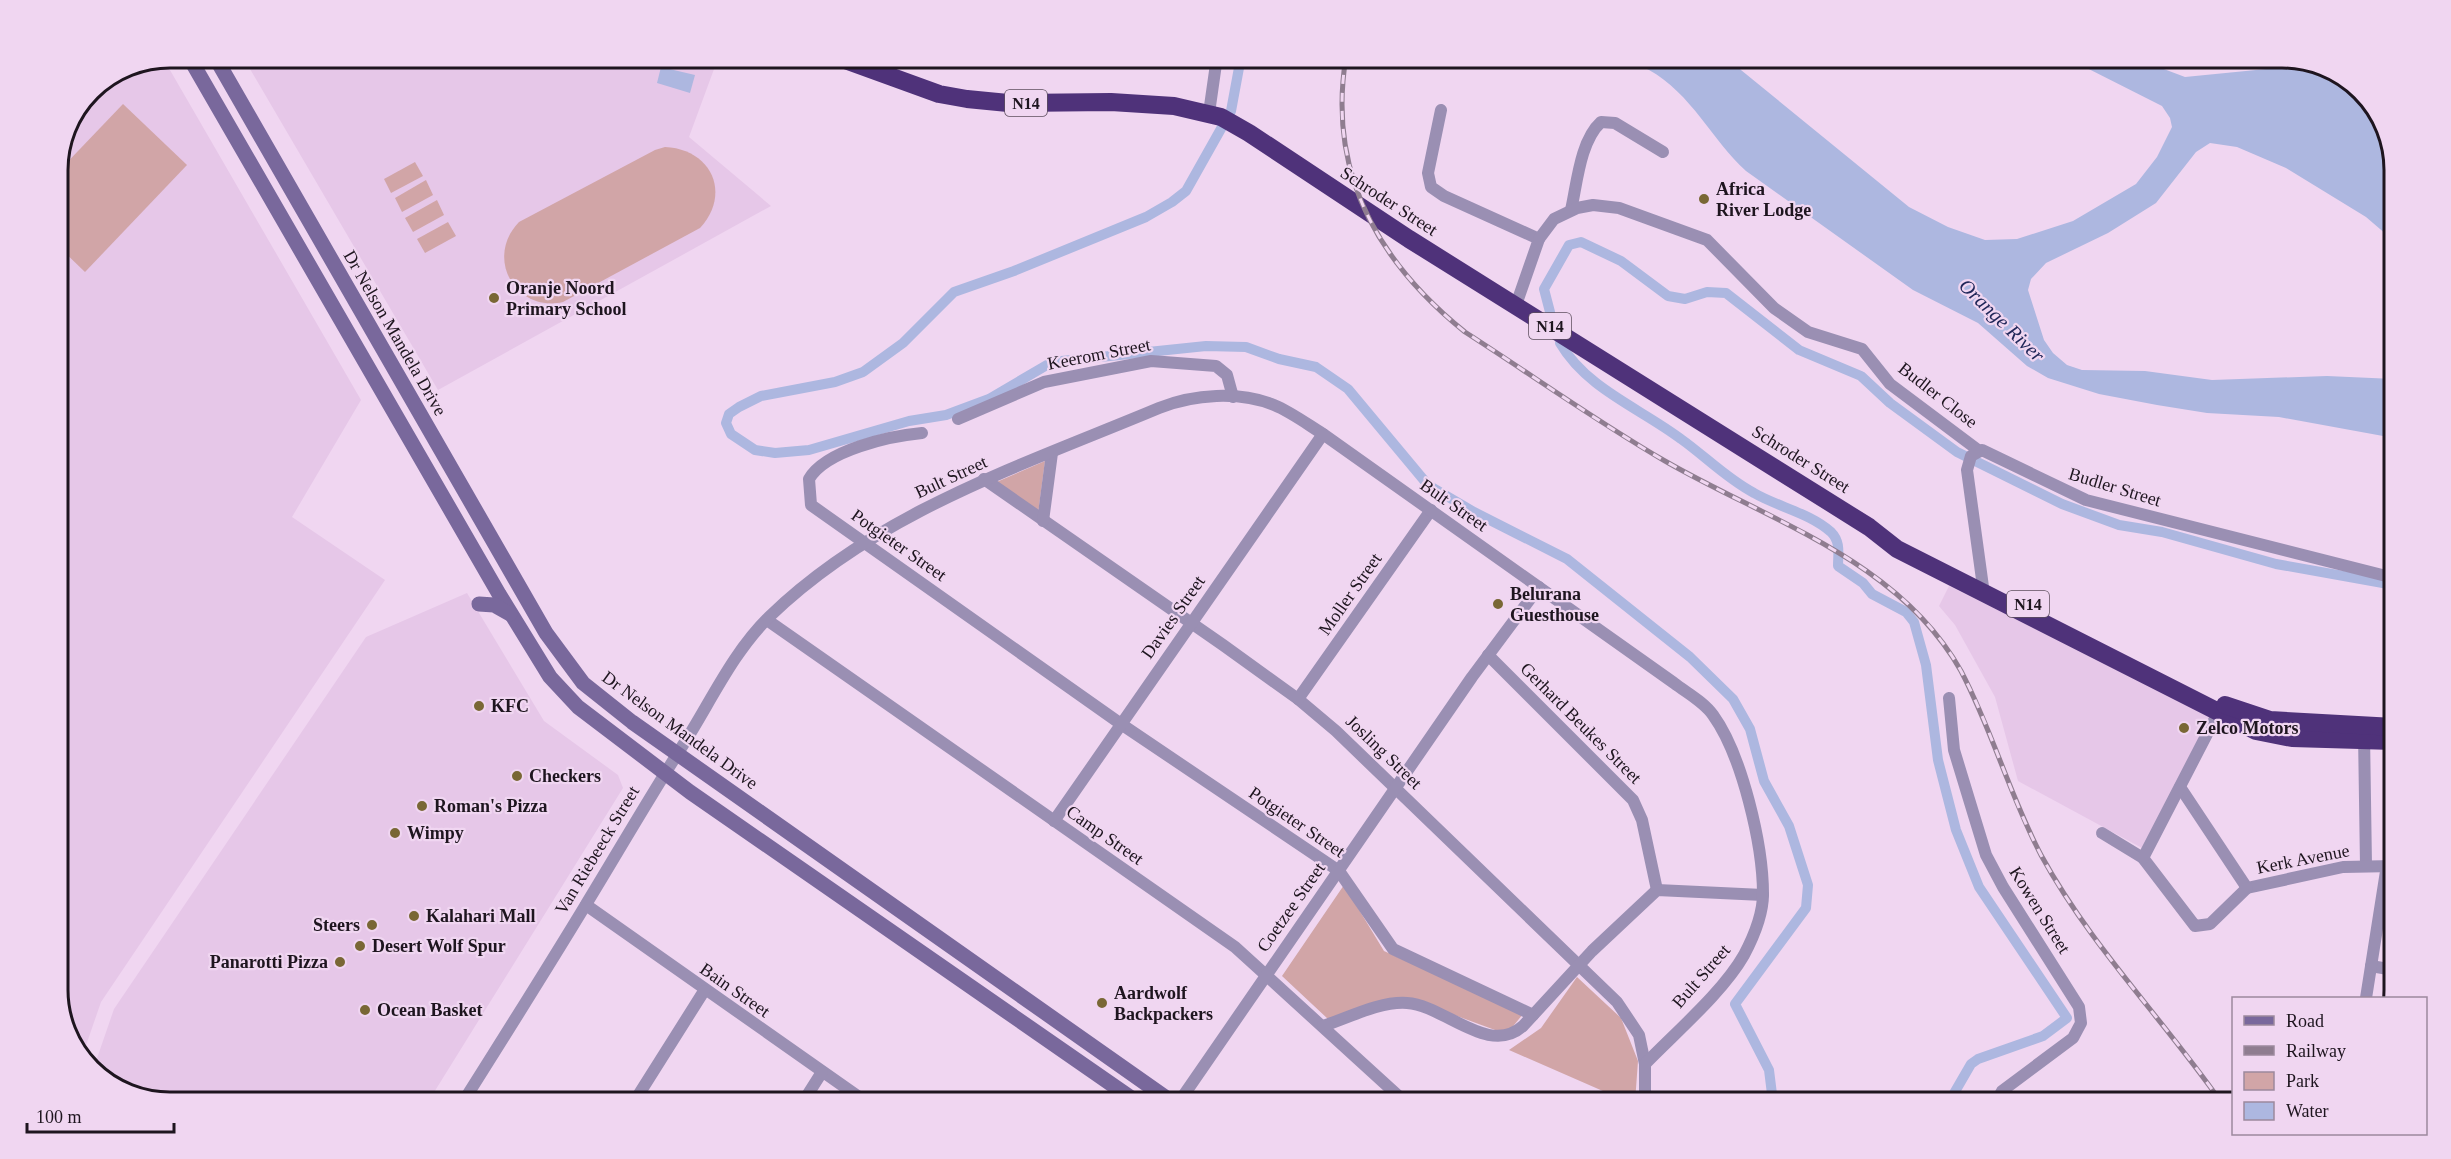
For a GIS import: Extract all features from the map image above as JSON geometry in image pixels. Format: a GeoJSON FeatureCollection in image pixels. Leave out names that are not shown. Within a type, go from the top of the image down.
{"type":"FeatureCollection","features":[{"type":"Feature","properties":{"kind":"highway","name":"Schroder Street"},"geometry":{"type":"LineString","coordinates":[[867,68],[939,94],[975,100],[1008,103],[1112,102],[1174,106],[1221,118],[1342,197],[1869,527],[1886,531],[1984,588],[2220,709],[2262,719],[2363,733],[2384,738]]}},
{"type":"Feature","properties":{"kind":"highway","name":"Schroder Street"},"geometry":{"type":"LineString","coordinates":[[2363,733],[2384,729]]}},
{"type":"Feature","properties":{"kind":"street"},"geometry":{"type":"LineString","coordinates":[[195,68],[512,615],[550,677],[569,699],[664,772],[1123,1092]]}},
{"type":"Feature","properties":{"kind":"street","name":"Dr Nelson Mandela Drive"},"geometry":{"type":"LineString","coordinates":[[221,68],[530,606],[558,653],[582,683],[677,754],[1158,1092]]}},
{"type":"Feature","properties":{"kind":"street"},"geometry":{"type":"LineString","coordinates":[[1218,68],[1221,118]]}},
{"type":"Feature","properties":{"kind":"street"},"geometry":{"type":"LineString","coordinates":[[1442,110],[1428,173],[1431,187],[1444,196],[1539,239]]}},
{"type":"Feature","properties":{"kind":"street"},"geometry":{"type":"LineString","coordinates":[[1516,305],[1539,239],[1554,219],[1571,210],[1586,150],[1595,127],[1606,120],[1615,123],[1663,152]]}},
{"type":"Feature","properties":{"kind":"street","name":"Budler Close"},"geometry":{"type":"LineString","coordinates":[[1571,210],[1593,205],[1619,208],[1707,240],[1774,308],[1808,332],[1862,350],[1890,384],[1972,457]]}},
{"type":"Feature","properties":{"kind":"street","name":"Keerom Street"},"geometry":{"type":"LineString","coordinates":[[958,419],[1044,382],[1151,361],[1198,362],[1216,366],[1227,375],[1233,397]]}},
{"type":"Feature","properties":{"kind":"street","name":"Bult Street"},"geometry":{"type":"LineString","coordinates":[[767,620],[864,542],[984,480],[1168,404],[1198,397],[1233,397],[1271,404],[1323,434],[1712,713],[1733,748],[1741,771],[1759,858],[1763,895],[1753,934],[1735,969],[1645,1064]]}},
{"type":"Feature","properties":{"kind":"street","name":"Potgieter Street"},"geometry":{"type":"LineString","coordinates":[[922,433],[891,438],[834,457],[813,474],[809,491],[812,506],[1121,724],[1339,871],[1393,950],[1533,1015]]}},
{"type":"Feature","properties":{"kind":"street","name":"Davies Street"},"geometry":{"type":"LineString","coordinates":[[1054,821],[1323,434]]}},
{"type":"Feature","properties":{"kind":"street"},"geometry":{"type":"LineString","coordinates":[[1043,521],[1052,453]]}},
{"type":"Feature","properties":{"kind":"street"},"geometry":{"type":"LineString","coordinates":[[1972,457],[1984,588]]}},
{"type":"Feature","properties":{"kind":"street","name":"Budler Street"},"geometry":{"type":"LineString","coordinates":[[1972,457],[2002,458],[2086,500],[2383,575]]}},
{"type":"Feature","properties":{"kind":"street","name":"Josling Street"},"geometry":{"type":"LineString","coordinates":[[984,480],[1191,622],[1298,699],[1336,731],[1617,1002],[1633,1023],[1641,1040],[1645,1064]]}},
{"type":"Feature","properties":{"kind":"street","name":"Moller Street"},"geometry":{"type":"LineString","coordinates":[[1298,699],[1431,510]]}},
{"type":"Feature","properties":{"kind":"street"},"geometry":{"type":"LineString","coordinates":[[497,548],[497,586]]}},
{"type":"Feature","properties":{"kind":"street"},"geometry":{"type":"LineString","coordinates":[[497,586],[530,606]]}},
{"type":"Feature","properties":{"kind":"street","name":"Coetzee Street"},"geometry":{"type":"LineString","coordinates":[[1186,1092],[1488,655],[1539,587]]}},
{"type":"Feature","properties":{"kind":"street"},"geometry":{"type":"LineString","coordinates":[[479,604],[494,605],[512,615]]}},
{"type":"Feature","properties":{"kind":"street","name":"Van Riebeeck Street"},"geometry":{"type":"LineString","coordinates":[[469,1092],[586,905],[664,772],[743,649],[767,620]]}},
{"type":"Feature","properties":{"kind":"street","name":"Camp Street"},"geometry":{"type":"LineString","coordinates":[[767,620],[1235,947],[1394,1092]]}},
{"type":"Feature","properties":{"kind":"street","name":"Gerhard Beukes Street"},"geometry":{"type":"LineString","coordinates":[[1488,655],[1633,800],[1642,820],[1658,890]]}},
{"type":"Feature","properties":{"kind":"street","name":"Kowen Street"},"geometry":{"type":"LineString","coordinates":[[1949,698],[1954,750],[1989,861],[2081,1013],[2079,1029],[2073,1038],[2001,1092]]}},
{"type":"Feature","properties":{"kind":"street"},"geometry":{"type":"LineString","coordinates":[[2143,858],[2220,709]]}},
{"type":"Feature","properties":{"kind":"street"},"geometry":{"type":"LineString","coordinates":[[2363,733],[2366,865]]}},
{"type":"Feature","properties":{"kind":"street","name":"Kerk Avenue"},"geometry":{"type":"LineString","coordinates":[[2180,787],[2247,888]]}},
{"type":"Feature","properties":{"kind":"street","name":"Kerk Avenue"},"geometry":{"type":"LineString","coordinates":[[2102,834],[2143,858],[2195,926],[2210,924],[2247,888],[2343,867],[2384,866]]}},
{"type":"Feature","properties":{"kind":"street"},"geometry":{"type":"LineString","coordinates":[[1323,1026],[1387,1005],[1405,1003],[1499,1036],[1518,1031],[1580,964],[1658,890],[1763,895]]}},
{"type":"Feature","properties":{"kind":"street"},"geometry":{"type":"LineString","coordinates":[[2366,997],[2384,900]]}},
{"type":"Feature","properties":{"kind":"street","name":"Bain Street"},"geometry":{"type":"LineString","coordinates":[[586,905],[704,991],[851,1092]]}},
{"type":"Feature","properties":{"kind":"street"},"geometry":{"type":"LineString","coordinates":[[2372,966],[2384,968]]}},
{"type":"Feature","properties":{"kind":"street"},"geometry":{"type":"LineString","coordinates":[[640,1092],[704,991]]}},
{"type":"Feature","properties":{"kind":"street"},"geometry":{"type":"LineString","coordinates":[[1645,1064],[1645,1092]]}},
{"type":"Feature","properties":{"kind":"street"},"geometry":{"type":"LineString","coordinates":[[809,1092],[822,1072]]}},
{"type":"Feature","properties":{"kind":"shaded area"},"geometry":{"type":"Polygon","coordinates":[[[169,68],[361,400],[292,517],[385,580],[101,1002],[86,1047],[73,1022],[68,996],[68,163],[71,143],[78,125],[102,93],[131,75],[150,69],[169,68]]]}},
{"type":"Feature","properties":{"kind":"shaded area","name":"Oranje Noord Primary School"},"geometry":{"type":"Polygon","coordinates":[[[249,68],[714,68],[689,137],[771,206],[438,390],[249,68]]]}},
{"type":"Feature","properties":{"kind":"shaded area"},"geometry":{"type":"Polygon","coordinates":[[[1949,586],[2213,716],[2142,848],[2018,781],[1995,697],[1955,625],[1939,606],[1949,586]]]}},
{"type":"Feature","properties":{"kind":"shaded area","name":"Kalahari Mall"},"geometry":{"type":"Polygon","coordinates":[[[467,593],[544,721],[618,775],[623,788],[434,1092],[170,1092],[150,1090],[119,1078],[96,1060],[114,1009],[366,637],[467,593]]]}},
{"type":"Feature","properties":{"kind":"green space"},"geometry":{"type":"Polygon","coordinates":[[[123,104],[187,165],[85,272],[68,256],[68,161],[123,104]]]}},
{"type":"Feature","properties":{"kind":"green space"},"geometry":{"type":"Polygon","coordinates":[[[665,147],[681,150],[694,156],[705,164],[712,175],[715,188],[714,201],[710,215],[700,228],[563,302],[546,303],[531,299],[519,291],[510,280],[505,266],[505,251],[509,236],[519,222],[655,150],[665,147]]]}},
{"type":"Feature","properties":{"kind":"green space"},"geometry":{"type":"Polygon","coordinates":[[[415,162],[423,176],[391,193],[384,179],[415,162]]]}},
{"type":"Feature","properties":{"kind":"green space"},"geometry":{"type":"Polygon","coordinates":[[[426,180],[433,195],[402,212],[395,198],[426,180]]]}},
{"type":"Feature","properties":{"kind":"green space"},"geometry":{"type":"Polygon","coordinates":[[[437,200],[444,215],[413,232],[405,218],[437,200]]]}},
{"type":"Feature","properties":{"kind":"green space"},"geometry":{"type":"Polygon","coordinates":[[[448,222],[456,236],[425,253],[417,239],[448,222]]]}},
{"type":"Feature","properties":{"kind":"green space"},"geometry":{"type":"Polygon","coordinates":[[[1045,461],[1038,514],[992,484],[1045,461]]]}},
{"type":"Feature","properties":{"kind":"green space"},"geometry":{"type":"Polygon","coordinates":[[[1344,885],[1384,951],[1523,1014],[1510,1030],[1495,1030],[1408,998],[1328,1019],[1282,976],[1344,885]]]}},
{"type":"Feature","properties":{"kind":"green space"},"geometry":{"type":"Polygon","coordinates":[[[1577,977],[1621,1018],[1638,1061],[1636,1092],[1605,1092],[1509,1050],[1541,1028],[1577,977]]]}},
{"type":"Feature","properties":{"kind":"water"},"geometry":{"type":"Polygon","coordinates":[[[661,68],[695,75],[690,93],[657,83],[661,68]]]}},
{"type":"Feature","properties":{"kind":"water","name":"Orange River"},"geometry":{"type":"Polygon","coordinates":[[[1644,68],[1738,68],[1909,207],[1948,227],[1985,240],[2017,239],[2073,221],[2136,184],[2157,157],[2172,127],[2170,118],[2162,106],[2087,68],[2161,68],[2185,77],[2268,68],[2301,69],[2320,75],[2349,93],[2358,102],[2378,137],[2383,163],[2383,232],[2366,217],[2286,168],[2237,147],[2210,143],[2196,152],[2156,203],[2108,233],[2046,263],[2031,279],[2028,290],[2044,340],[2053,353],[2067,365],[2082,370],[2145,371],[2212,380],[2327,376],[2383,379],[2383,436],[2279,417],[2207,413],[2157,405],[2099,394],[2048,378],[2027,366],[1978,323],[1913,290],[1746,171],[1677,91],[1644,68]]]}},
{"type":"Feature","properties":{"kind":"waterway"},"geometry":{"type":"LineString","coordinates":[[1239,68],[1231,111],[1186,191],[1172,202],[1146,217],[1014,271],[954,292],[903,343],[863,372],[835,382],[761,396],[729,414],[726,423],[731,434],[755,450],[775,453],[809,450],[909,421],[946,415],[989,399],[1052,362],[1206,346],[1246,347],[1279,359],[1316,367],[1348,389],[1428,485],[1474,512],[1567,559],[1690,657],[1733,699],[1750,729],[1764,781],[1789,826],[1808,885],[1806,908],[1735,1004],[1769,1070],[1772,1092]]}},
{"type":"Feature","properties":{"kind":"waterway"},"geometry":{"type":"LineString","coordinates":[[1550,312],[1544,289],[1569,245],[1581,242],[1621,261],[1668,296],[1685,299],[1707,292],[1726,293],[1799,350],[1861,376],[1890,403],[1957,452],[2062,504],[2119,525],[2162,532],[2276,564],[2384,583]]}},
{"type":"Feature","properties":{"kind":"waterway"},"geometry":{"type":"LineString","coordinates":[[1560,343],[1571,359],[1599,385],[1681,439],[1735,481],[1763,498],[1823,525],[1831,532],[1838,544],[1838,566],[1863,583],[1872,594],[1906,612],[1914,622],[1926,665],[1938,760],[1956,830],[1979,887],[2067,1018],[2043,1036],[1978,1059],[1971,1064],[1955,1092]]}},
{"type":"Feature","properties":{"kind":"railway"},"geometry":{"type":"LineString","coordinates":[[1345,68],[1342,99],[1344,139],[1352,176],[1366,211],[1384,245],[1407,276],[1434,305],[1465,332],[1589,414],[1665,461],[1829,547],[1868,572],[1903,600],[1935,633],[1961,671],[2030,833],[2060,888],[2104,951],[2214,1092]]}},
{"type":"Feature","properties":{"kind":"place","name":"Africa River Lodge"},"geometry":{"type":"Point","coordinates":[1704,199]}},
{"type":"Feature","properties":{"kind":"place","name":"Oranje Noord Primary School"},"geometry":{"type":"Point","coordinates":[494,298]}},
{"type":"Feature","properties":{"kind":"place","name":"Belurana Guesthouse"},"geometry":{"type":"Point","coordinates":[1498,604]}},
{"type":"Feature","properties":{"kind":"place","name":"KFC"},"geometry":{"type":"Point","coordinates":[479,706]}},
{"type":"Feature","properties":{"kind":"place","name":"Zelco Motors"},"geometry":{"type":"Point","coordinates":[2184,728]}},
{"type":"Feature","properties":{"kind":"place","name":"Checkers"},"geometry":{"type":"Point","coordinates":[517,776]}},
{"type":"Feature","properties":{"kind":"place","name":"Roman's Pizza"},"geometry":{"type":"Point","coordinates":[422,806]}},
{"type":"Feature","properties":{"kind":"place","name":"Wimpy"},"geometry":{"type":"Point","coordinates":[395,833]}},
{"type":"Feature","properties":{"kind":"place","name":"Kalahari Mall"},"geometry":{"type":"Point","coordinates":[414,916]}},
{"type":"Feature","properties":{"kind":"place","name":"Steers"},"geometry":{"type":"Point","coordinates":[372,925]}},
{"type":"Feature","properties":{"kind":"place","name":"Desert Wolf Spur"},"geometry":{"type":"Point","coordinates":[360,946]}},
{"type":"Feature","properties":{"kind":"place","name":"Panarotti Pizza"},"geometry":{"type":"Point","coordinates":[340,962]}},
{"type":"Feature","properties":{"kind":"place","name":"Aardwolf Backpackers"},"geometry":{"type":"Point","coordinates":[1102,1003]}},
{"type":"Feature","properties":{"kind":"place","name":"Ocean Basket"},"geometry":{"type":"Point","coordinates":[365,1010]}}]}
